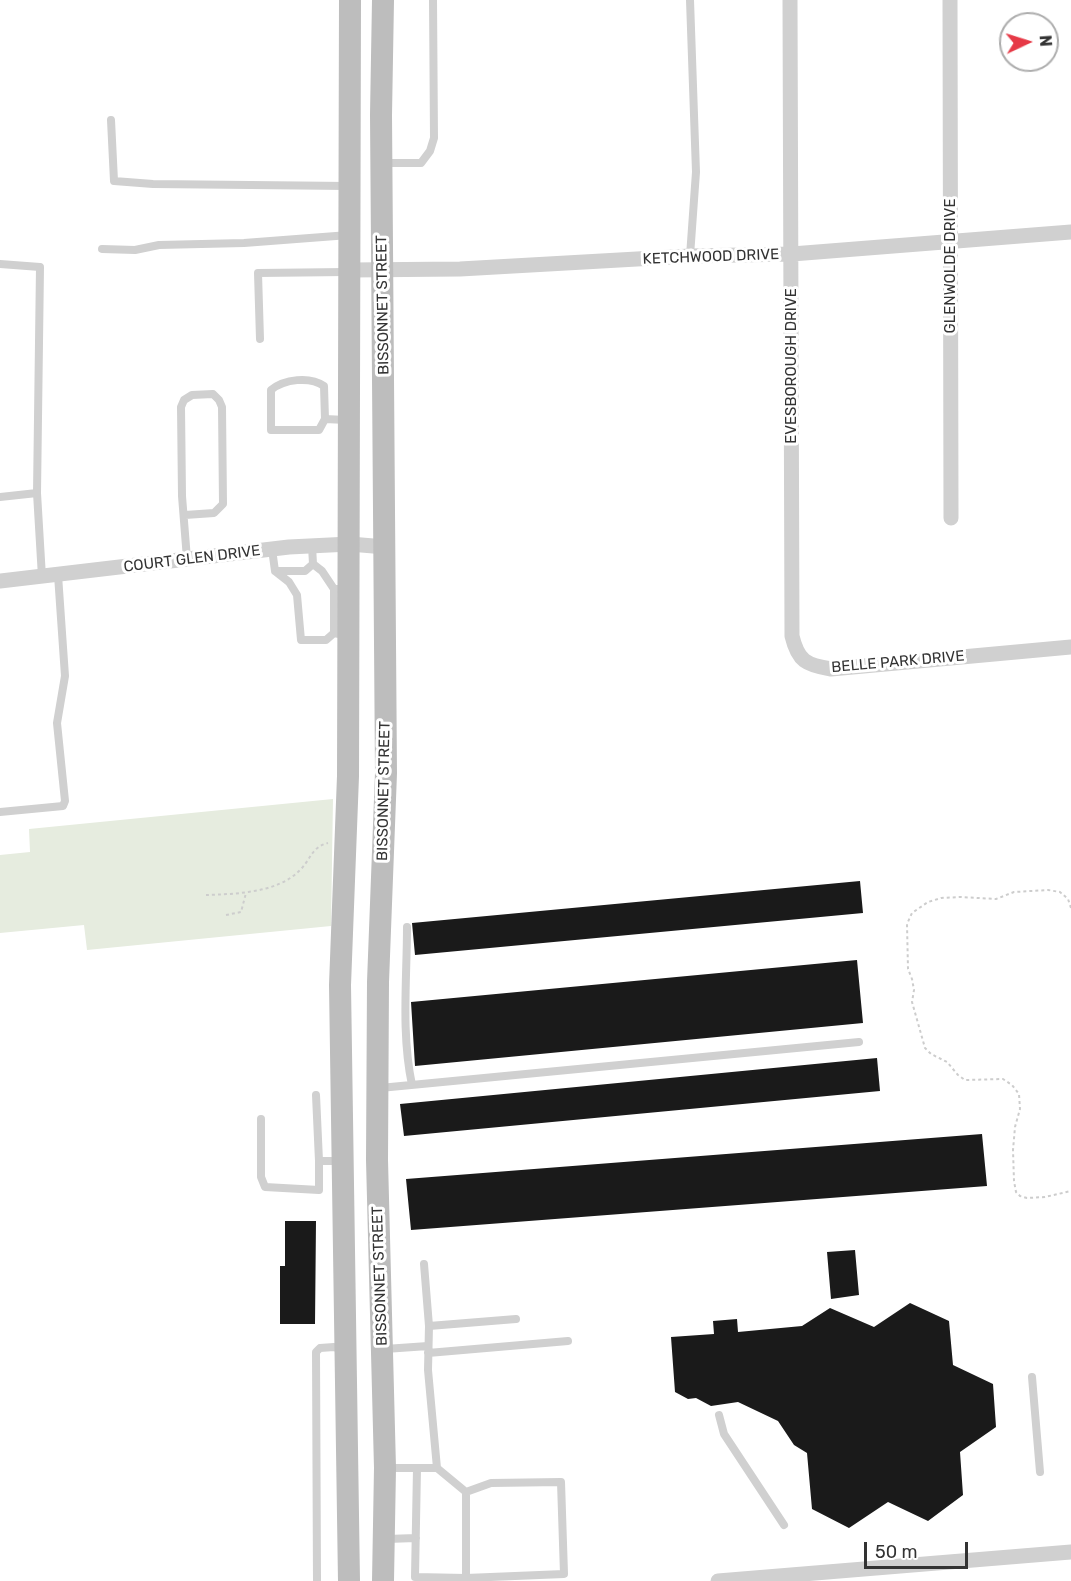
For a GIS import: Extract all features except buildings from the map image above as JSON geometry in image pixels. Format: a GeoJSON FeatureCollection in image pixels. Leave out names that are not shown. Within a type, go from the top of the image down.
{"type":"FeatureCollection","features":[{"type":"Feature","properties":{"kind":"main road"},"geometry":{"type":"LineString","coordinates":[[349,1581],[340,985],[348,776],[342,589],[350,544],[350,0]]}},
{"type":"Feature","properties":{"kind":"main road","name":"BISSONNET STREET"},"geometry":{"type":"LineString","coordinates":[[383,0],[386,773],[378,982],[377,1160],[385,1468],[384,1581]]}},
{"type":"Feature","properties":{"kind":"main road"},"geometry":{"type":"LineString","coordinates":[[346,1352],[383,1349]]}},
{"type":"Feature","properties":{"kind":"street","name":"EVESBOROUGH DRIVE"},"geometry":{"type":"LineString","coordinates":[[790,0],[792,551]]}},
{"type":"Feature","properties":{"kind":"street","name":"GLENWOLDE DRIVE"},"geometry":{"type":"LineString","coordinates":[[950,7],[951,518]]}},
{"type":"Feature","properties":{"kind":"street","name":"KETCHWOOD DRIVE"},"geometry":{"type":"LineString","coordinates":[[351,271],[460,269],[690,256],[792,254],[1071,232]]}},
{"type":"Feature","properties":{"kind":"street","name":"COURT GLEN DRIVE"},"geometry":{"type":"LineString","coordinates":[[0,581],[272,549],[350,544],[385,547]]}},
{"type":"Feature","properties":{"kind":"street","name":"BELLE PARK DRIVE"},"geometry":{"type":"LineString","coordinates":[[792,551],[792,636],[796,654],[812,666],[831,669],[1071,647]]}},
{"type":"Feature","properties":{"kind":"street"},"geometry":{"type":"LineString","coordinates":[[718,1581],[1071,1552]]}},
{"type":"Feature","properties":{"kind":"lane"},"geometry":{"type":"LineString","coordinates":[[382,163],[421,163],[430,151],[434,138],[433,0]]}},
{"type":"Feature","properties":{"kind":"lane"},"geometry":{"type":"LineString","coordinates":[[690,0],[696,172],[690,256]]}},
{"type":"Feature","properties":{"kind":"lane"},"geometry":{"type":"LineString","coordinates":[[111,120],[114,181],[153,184],[349,186]]}},
{"type":"Feature","properties":{"kind":"lane"},"geometry":{"type":"LineString","coordinates":[[102,249],[135,250],[159,245],[244,243],[350,235]]}},
{"type":"Feature","properties":{"kind":"lane"},"geometry":{"type":"LineString","coordinates":[[0,264],[40,267],[37,493],[65,676],[57,723],[65,801],[63,806],[0,812]]}},
{"type":"Feature","properties":{"kind":"lane"},"geometry":{"type":"LineString","coordinates":[[260,339],[258,273],[351,271]]}},
{"type":"Feature","properties":{"kind":"lane"},"geometry":{"type":"LineString","coordinates":[[284,381],[317,381],[324,386],[325,419],[320,430],[271,430],[271,390],[284,381]]}},
{"type":"Feature","properties":{"kind":"lane"},"geometry":{"type":"LineString","coordinates":[[185,515],[214,513],[223,504],[222,407],[213,394],[192,395],[184,400],[181,407],[182,496],[187,559]]}},
{"type":"Feature","properties":{"kind":"lane"},"geometry":{"type":"LineString","coordinates":[[325,419],[351,420]]}},
{"type":"Feature","properties":{"kind":"lane"},"geometry":{"type":"LineString","coordinates":[[0,497],[37,493]]}},
{"type":"Feature","properties":{"kind":"lane"},"geometry":{"type":"LineString","coordinates":[[275,571],[305,572],[313,564],[312,546]]}},
{"type":"Feature","properties":{"kind":"lane"},"geometry":{"type":"LineString","coordinates":[[272,549],[275,571],[289,582],[297,595],[301,640],[326,640],[342,634]]}},
{"type":"Feature","properties":{"kind":"lane"},"geometry":{"type":"LineString","coordinates":[[313,564],[342,589]]}},
{"type":"Feature","properties":{"kind":"lane"},"geometry":{"type":"LineString","coordinates":[[407,927],[407,980],[404,1003],[408,1068],[412,1084]]}},
{"type":"Feature","properties":{"kind":"lane"},"geometry":{"type":"LineString","coordinates":[[377,1088],[859,1042]]}},
{"type":"Feature","properties":{"kind":"lane"},"geometry":{"type":"LineString","coordinates":[[261,1119],[261,1177],[265,1187],[319,1190],[315,1095]]}},
{"type":"Feature","properties":{"kind":"lane"},"geometry":{"type":"LineString","coordinates":[[319,1161],[343,1161]]}},
{"type":"Feature","properties":{"kind":"lane"},"geometry":{"type":"LineString","coordinates":[[424,1264],[429,1326],[428,1370],[437,1468]]}},
{"type":"Feature","properties":{"kind":"lane"},"geometry":{"type":"LineString","coordinates":[[429,1326],[516,1319]]}},
{"type":"Feature","properties":{"kind":"lane"},"geometry":{"type":"LineString","coordinates":[[383,1349],[428,1350],[568,1341]]}},
{"type":"Feature","properties":{"kind":"lane"},"geometry":{"type":"LineString","coordinates":[[317,1581],[316,1352],[320,1348],[334,1347],[346,1352]]}},
{"type":"Feature","properties":{"kind":"lane"},"geometry":{"type":"LineString","coordinates":[[1032,1377],[1040,1472]]}},
{"type":"Feature","properties":{"kind":"lane"},"geometry":{"type":"LineString","coordinates":[[719,1415],[724,1434],[784,1525]]}},
{"type":"Feature","properties":{"kind":"lane"},"geometry":{"type":"LineString","coordinates":[[385,1468],[437,1468],[466,1492]]}},
{"type":"Feature","properties":{"kind":"lane"},"geometry":{"type":"LineString","coordinates":[[417,1468],[415,1577],[466,1578],[564,1574],[561,1482],[491,1483],[466,1492]]}},
{"type":"Feature","properties":{"kind":"lane"},"geometry":{"type":"LineString","coordinates":[[466,1492],[466,1578]]}},
{"type":"Feature","properties":{"kind":"lane"},"geometry":{"type":"LineString","coordinates":[[384,1539],[416,1538]]}},
{"type":"Feature","properties":{"kind":"path"},"geometry":{"type":"LineString","coordinates":[[206,895],[246,893],[284,882],[300,871],[318,845],[332,841],[345,842]]}},
{"type":"Feature","properties":{"kind":"path"},"geometry":{"type":"LineString","coordinates":[[1071,909],[1068,899],[1060,892],[1014,891],[996,899],[941,898],[928,902],[912,913],[906,924],[908,969],[914,990],[912,1002],[925,1048],[931,1054],[947,1062],[965,1080],[1003,1079],[1019,1094],[1020,1109],[1015,1127],[1013,1150],[1014,1181],[1016,1192],[1020,1196],[1045,1197],[1071,1191]]}},
{"type":"Feature","properties":{"kind":"path"},"geometry":{"type":"LineString","coordinates":[[226,915],[242,912],[246,893]]}},
{"type":"Feature","properties":{"kind":"shaded area"},"geometry":{"type":"Polygon","coordinates":[[[333,799],[331,926],[87,950],[84,925],[0,933],[0,855],[30,852],[29,829],[333,799]]]}}]}
